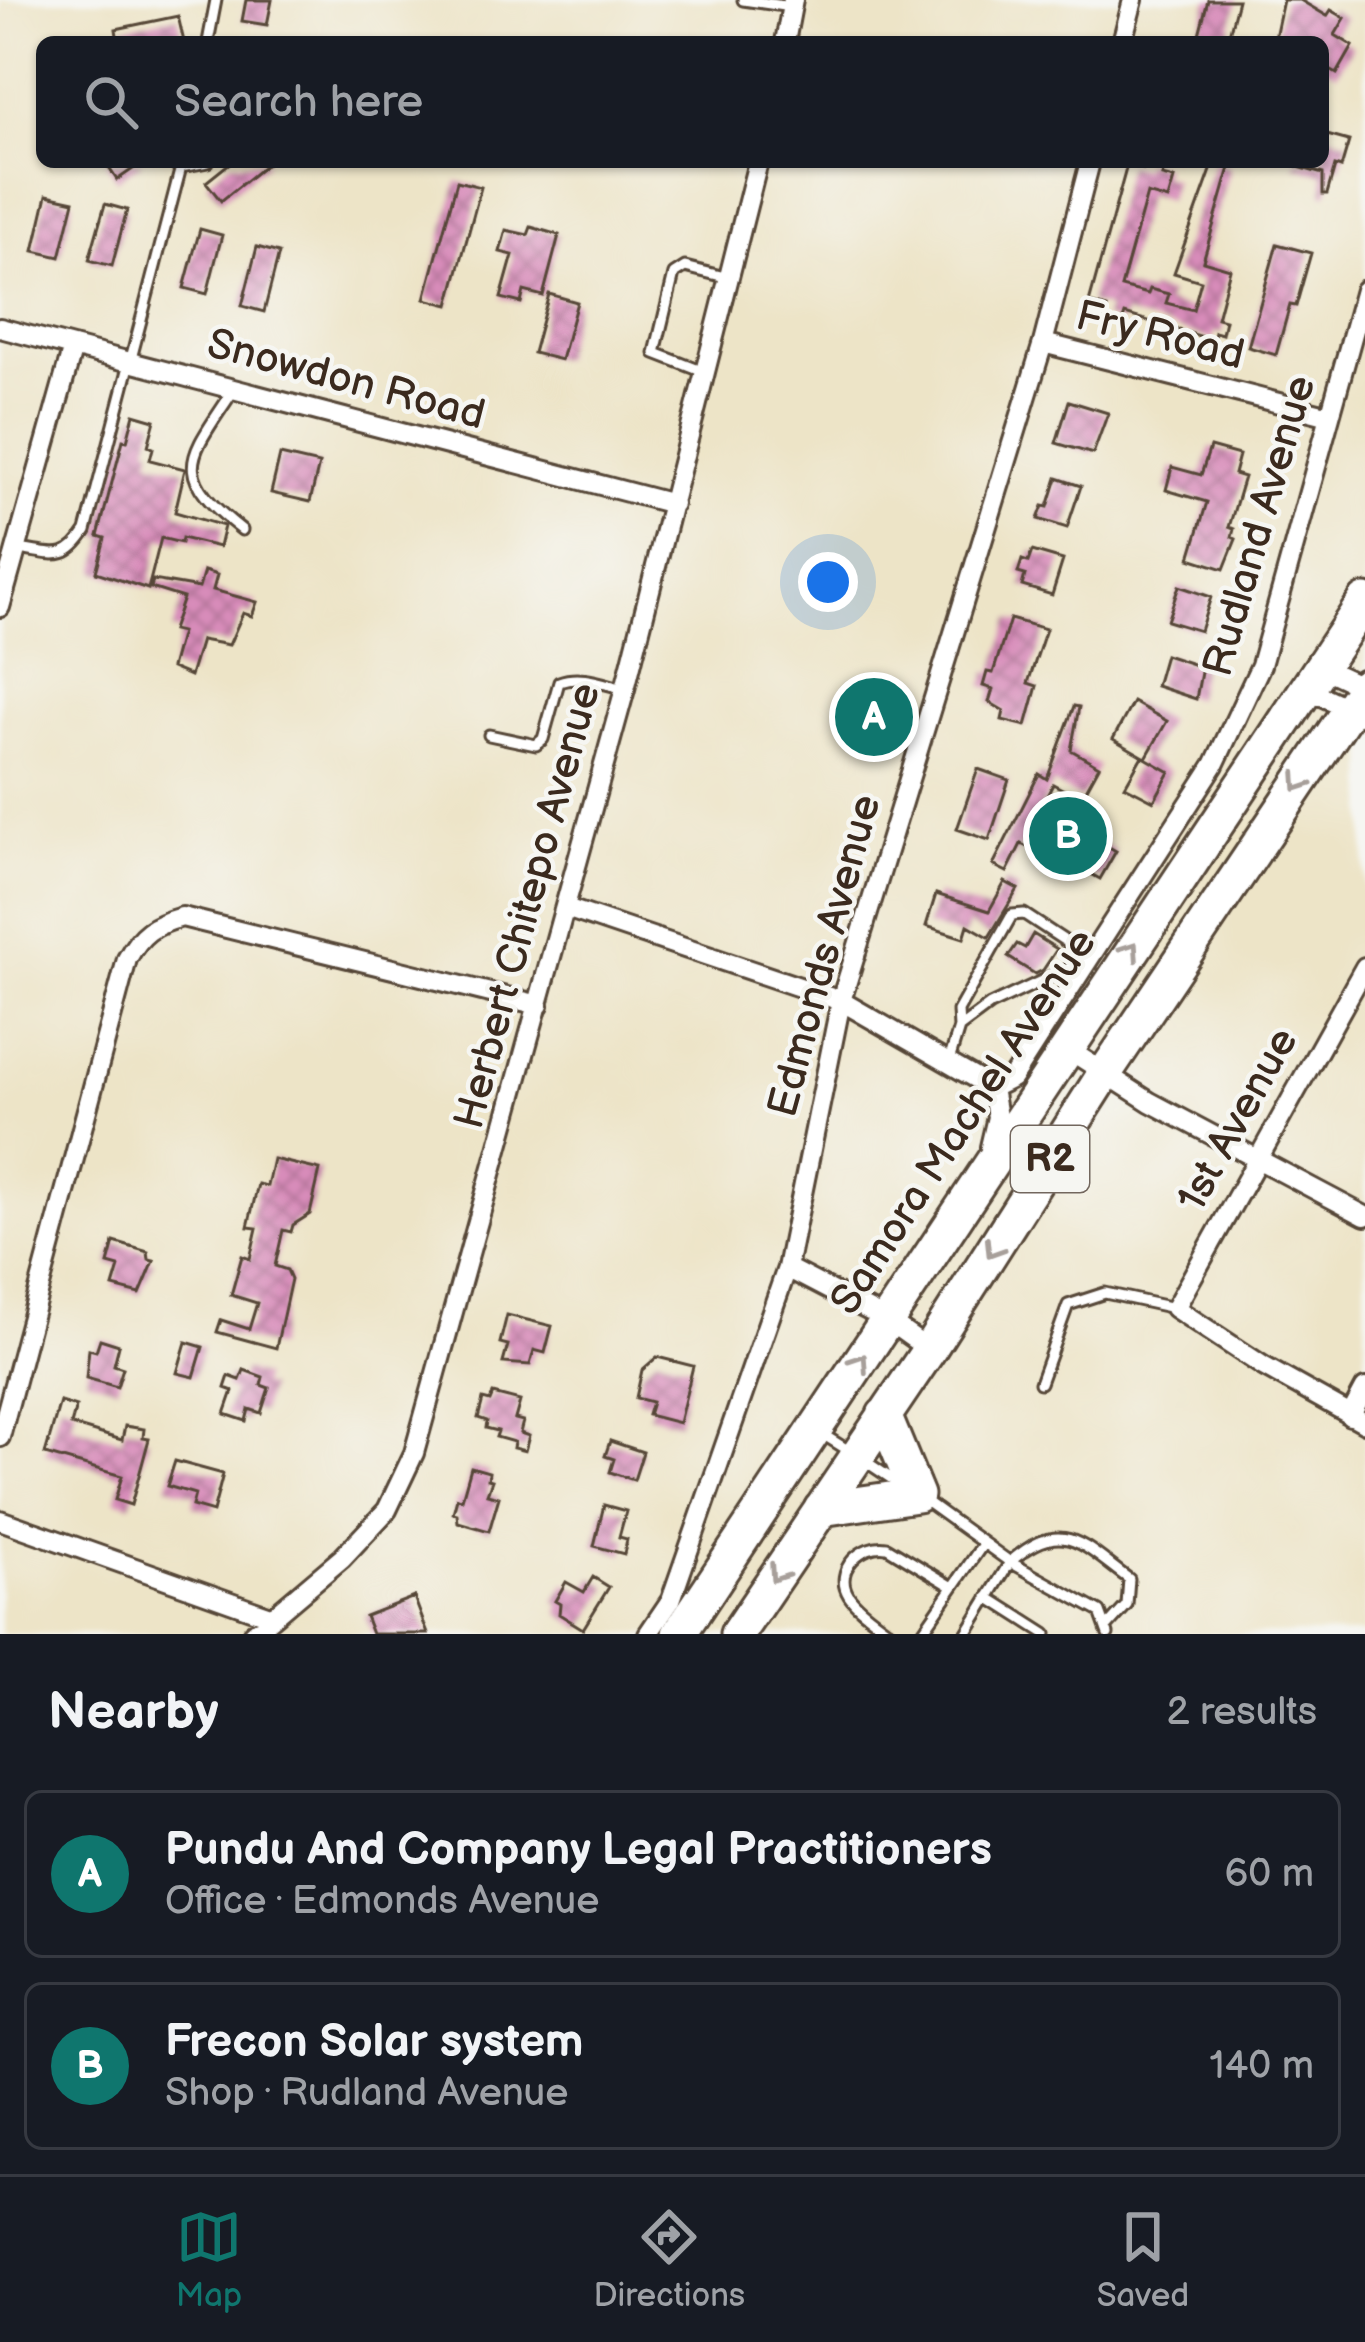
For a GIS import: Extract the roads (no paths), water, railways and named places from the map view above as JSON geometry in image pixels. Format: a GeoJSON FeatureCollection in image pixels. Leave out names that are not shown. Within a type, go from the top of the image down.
{"type":"FeatureCollection","features":[{"type":"Feature","properties":{"kind":"highway","name":"Samora Machel Avenue"},"geometry":{"type":"LineString","coordinates":[[679,1634],[1365,601]]}},
{"type":"Feature","properties":{"kind":"highway","name":"R2"},"geometry":{"type":"LineString","coordinates":[[749,1624],[1105,1073],[1362,697]]}},
{"type":"Feature","properties":{"kind":"highway"},"geometry":{"type":"LineString","coordinates":[[821,1509],[916,1495],[884,1415]]}},
{"type":"Feature","properties":{"kind":"street"},"geometry":{"type":"LineString","coordinates":[[1124,36],[1133,0]]}},
{"type":"Feature","properties":{"kind":"street"},"geometry":{"type":"LineString","coordinates":[[786,36],[792,4]]}},
{"type":"Feature","properties":{"kind":"street","name":"Herbert Chitepo Avenue"},"geometry":{"type":"LineString","coordinates":[[252,1634],[342,1558],[387,1510],[414,1454],[625,689],[756,168]]}},
{"type":"Feature","properties":{"kind":"street","name":"Edmonds Avenue"},"geometry":{"type":"LineString","coordinates":[[648,1634],[671,1600],[787,1268],[841,1001],[1043,344],[1088,168]]}},
{"type":"Feature","properties":{"kind":"street","name":"Rudland Avenue"},"geometry":{"type":"LineString","coordinates":[[992,1088],[1012,1078],[1214,764],[1241,714],[1262,665],[1365,290]]}},
{"type":"Feature","properties":{"kind":"street","name":"Snowdon Road"},"geometry":{"type":"LineString","coordinates":[[0,328],[674,503]]}},
{"type":"Feature","properties":{"kind":"street","name":"Fry Road"},"geometry":{"type":"LineString","coordinates":[[1043,344],[1330,416]]}},
{"type":"Feature","properties":{"kind":"street"},"geometry":{"type":"LineString","coordinates":[[0,607],[73,346]]}},
{"type":"Feature","properties":{"kind":"street"},"geometry":{"type":"LineString","coordinates":[[1313,678],[1362,697]]}},
{"type":"Feature","properties":{"kind":"street"},"geometry":{"type":"LineString","coordinates":[[566,908],[841,1001],[992,1088],[997,1117],[984,1172]]}},
{"type":"Feature","properties":{"kind":"street"},"geometry":{"type":"LineString","coordinates":[[0,1437],[128,959],[140,937],[156,924],[182,917],[539,1005]]}},
{"type":"Feature","properties":{"kind":"street","name":"1st Avenue"},"geometry":{"type":"LineString","coordinates":[[1175,1308],[1365,968]]}},
{"type":"Feature","properties":{"kind":"street"},"geometry":{"type":"LineString","coordinates":[[1066,1048],[1150,1102],[1365,1216]]}},
{"type":"Feature","properties":{"kind":"street"},"geometry":{"type":"LineString","coordinates":[[787,1268],[887,1320],[928,1351]]}},
{"type":"Feature","properties":{"kind":"street"},"geometry":{"type":"LineString","coordinates":[[1175,1308],[1263,1366],[1358,1419],[1365,1388]]}},
{"type":"Feature","properties":{"kind":"street"},"geometry":{"type":"LineString","coordinates":[[0,1520],[270,1616]]}},
{"type":"Feature","properties":{"kind":"lane"},"geometry":{"type":"LineString","coordinates":[[209,36],[217,0]]}},
{"type":"Feature","properties":{"kind":"lane"},"geometry":{"type":"LineString","coordinates":[[743,0],[792,4]]}},
{"type":"Feature","properties":{"kind":"lane"},"geometry":{"type":"LineString","coordinates":[[16,549],[62,555],[74,549],[86,531],[181,168]]}},
{"type":"Feature","properties":{"kind":"lane"},"geometry":{"type":"LineString","coordinates":[[706,373],[660,357],[655,347],[679,269],[729,278]]}},
{"type":"Feature","properties":{"kind":"lane"},"geometry":{"type":"LineString","coordinates":[[236,388],[195,450],[192,465],[194,482],[209,504],[242,530]]}},
{"type":"Feature","properties":{"kind":"lane"},"geometry":{"type":"LineString","coordinates":[[489,735],[536,745],[543,739],[559,682],[565,678],[625,689]]}},
{"type":"Feature","properties":{"kind":"lane"},"geometry":{"type":"LineString","coordinates":[[949,1061],[959,1028],[958,1011],[1012,914],[1024,914],[1091,958]]}},
{"type":"Feature","properties":{"kind":"lane"},"geometry":{"type":"LineString","coordinates":[[959,1028],[991,1005],[1091,958]]}},
{"type":"Feature","properties":{"kind":"lane"},"geometry":{"type":"LineString","coordinates":[[1040,1383],[1069,1305],[1105,1293],[1175,1308]]}},
{"type":"Feature","properties":{"kind":"lane"},"geometry":{"type":"LineString","coordinates":[[814,1430],[1010,1562],[1100,1612],[1107,1631]]}},
{"type":"Feature","properties":{"kind":"lane"},"geometry":{"type":"LineString","coordinates":[[967,1634],[1010,1562],[1032,1543],[1057,1536],[1075,1540],[1129,1579],[1127,1605],[1107,1631]]}},
{"type":"Feature","properties":{"kind":"lane"},"geometry":{"type":"LineString","coordinates":[[921,1634],[983,1544]]}},
{"type":"Feature","properties":{"kind":"lane"},"geometry":{"type":"LineString","coordinates":[[893,1634],[849,1597],[847,1567],[862,1550],[887,1547],[953,1587]]}},
{"type":"Feature","properties":{"kind":"lane"},"geometry":{"type":"LineString","coordinates":[[988,1598],[1046,1634]]}},
{"type":"Feature","properties":{"kind":"place","name":"Pundu And Company Legal Practitioners"},"geometry":{"type":"Point","coordinates":[874,717]}},
{"type":"Feature","properties":{"kind":"place","name":"Frecon Solar system"},"geometry":{"type":"Point","coordinates":[1068,836]}}]}
